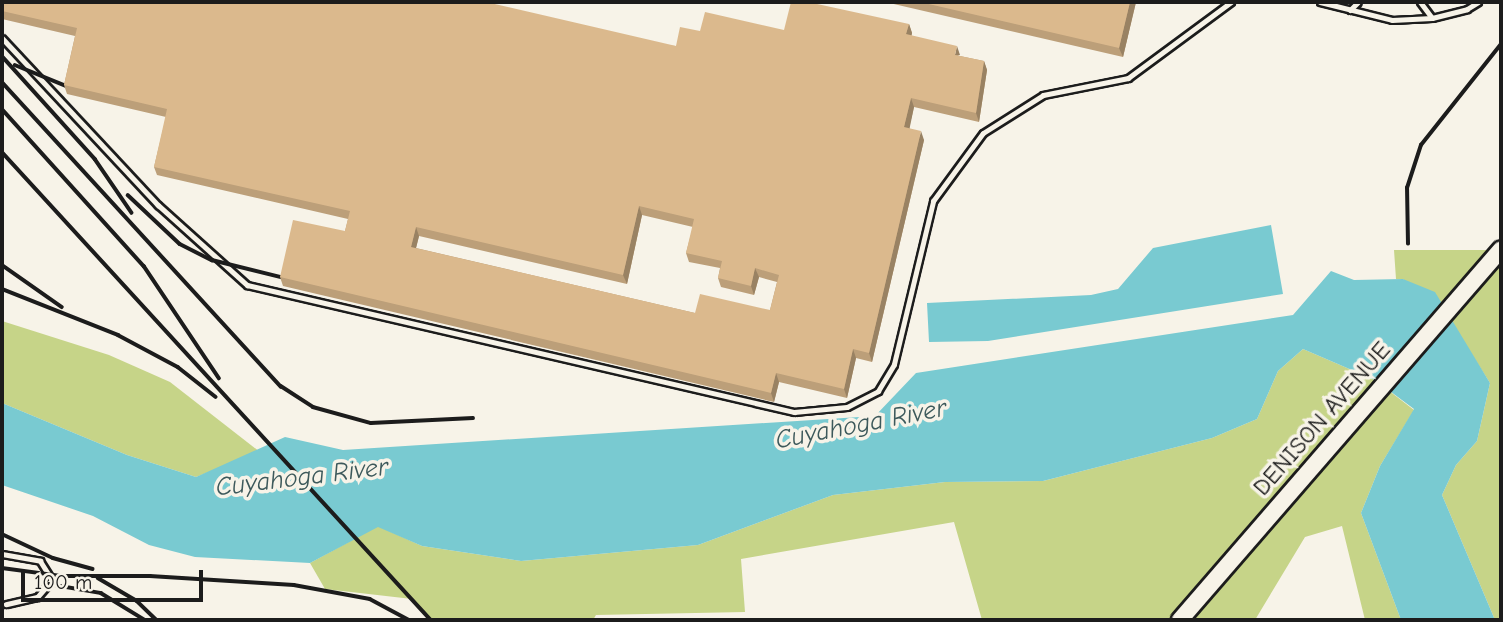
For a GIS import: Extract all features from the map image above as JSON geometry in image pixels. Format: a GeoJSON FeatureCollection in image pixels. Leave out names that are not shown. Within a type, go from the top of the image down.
{"type":"FeatureCollection","features":[{"type":"Feature","properties":{"kind":"main road","name":"DENISON AVENUE"},"geometry":{"type":"LineString","coordinates":[[1180,620],[1501,250]]}},
{"type":"Feature","properties":{"kind":"lane"},"geometry":{"type":"LineString","coordinates":[[2,38],[158,205],[247,285],[757,407],[794,412],[847,407],[878,391],[894,364],[933,201],[984,133],[1043,95],[1128,78],[1231,2]]}},
{"type":"Feature","properties":{"kind":"lane"},"geometry":{"type":"LineString","coordinates":[[1320,2],[1392,20],[1432,18],[1467,9],[1478,2]]}},
{"type":"Feature","properties":{"kind":"lane"},"geometry":{"type":"LineString","coordinates":[[1350,10],[1358,2]]}},
{"type":"Feature","properties":{"kind":"lane"},"geometry":{"type":"LineString","coordinates":[[1420,2],[1432,18]]}},
{"type":"Feature","properties":{"kind":"lane"},"geometry":{"type":"LineString","coordinates":[[2,554],[40,561],[52,580],[37,597],[6,604]]}},
{"type":"Feature","properties":{"kind":"green space"},"geometry":{"type":"Polygon","coordinates":[[[1394,250],[1501,250],[1501,620],[1495,620],[1442,495],[1456,465],[1477,441],[1490,383],[1466,345],[1403,279],[1396,279],[1394,250]]]}},
{"type":"Feature","properties":{"kind":"green space"},"geometry":{"type":"Polygon","coordinates":[[[2,321],[109,355],[170,382],[260,452],[196,477],[127,455],[2,403],[2,321]]]}},
{"type":"Feature","properties":{"kind":"green space"},"geometry":{"type":"Polygon","coordinates":[[[1303,349],[1375,380],[1414,410],[1380,466],[1361,513],[1401,620],[1365,620],[1342,526],[1305,537],[1255,620],[982,620],[954,522],[741,559],[745,612],[596,615],[593,620],[431,620],[412,599],[325,589],[310,563],[378,526],[422,546],[521,561],[698,545],[833,495],[945,482],[1043,481],[1212,438],[1257,419],[1278,371],[1303,349]]]}},
{"type":"Feature","properties":{"kind":"water"},"geometry":{"type":"Polygon","coordinates":[[[1271,225],[1283,294],[988,341],[929,342],[927,303],[1091,295],[1118,289],[1153,248],[1271,225]]]}},
{"type":"Feature","properties":{"kind":"water","name":"Cuyahoga River"},"geometry":{"type":"Polygon","coordinates":[[[1331,271],[1354,280],[1403,279],[1435,292],[1490,383],[1477,441],[1456,465],[1442,495],[1495,620],[1401,620],[1361,513],[1380,466],[1414,409],[1375,380],[1303,349],[1278,371],[1257,419],[1212,438],[1043,481],[945,482],[833,495],[698,545],[521,561],[422,546],[378,527],[310,563],[195,557],[149,545],[93,516],[2,485],[2,403],[127,455],[196,477],[285,437],[343,450],[875,416],[916,373],[1293,315],[1331,271]]]}},
{"type":"Feature","properties":{"kind":"building"},"geometry":{"type":"Polygon","coordinates":[[[2,2],[486,2],[676,46],[680,27],[700,31],[705,12],[784,30],[791,2],[808,2],[909,24],[906,34],[957,46],[955,55],[984,61],[976,113],[911,98],[904,127],[921,131],[869,353],[853,349],[844,389],[776,373],[771,393],[280,277],[293,220],[345,231],[350,211],[154,167],[167,109],[64,85],[77,28],[2,11],[2,2]],[[639,206],[623,275],[416,227],[411,247],[695,313],[700,294],[770,310],[779,275],[755,268],[751,286],[718,278],[722,261],[686,253],[694,219],[639,206]]]}},
{"type":"Feature","properties":{"kind":"building"},"geometry":{"type":"Polygon","coordinates":[[[920,2],[1130,2],[1119,48],[920,2]]]}},
{"type":"Feature","properties":{"kind":"railway"},"geometry":{"type":"LineString","coordinates":[[1408,244],[1407,188],[1421,145],[1501,44]]}},
{"type":"Feature","properties":{"kind":"railway"},"geometry":{"type":"LineString","coordinates":[[2,56],[95,159],[132,213]]}},
{"type":"Feature","properties":{"kind":"railway"},"geometry":{"type":"LineString","coordinates":[[15,65],[69,87]]}},
{"type":"Feature","properties":{"kind":"railway"},"geometry":{"type":"LineString","coordinates":[[2,82],[281,386],[313,407],[371,423],[473,418]]}},
{"type":"Feature","properties":{"kind":"railway"},"geometry":{"type":"LineString","coordinates":[[2,109],[144,266],[219,378]]}},
{"type":"Feature","properties":{"kind":"railway"},"geometry":{"type":"LineString","coordinates":[[2,152],[431,620]]}},
{"type":"Feature","properties":{"kind":"railway"},"geometry":{"type":"LineString","coordinates":[[128,195],[180,244],[212,260],[285,278]]}},
{"type":"Feature","properties":{"kind":"railway"},"geometry":{"type":"LineString","coordinates":[[2,265],[62,307]]}},
{"type":"Feature","properties":{"kind":"railway"},"geometry":{"type":"LineString","coordinates":[[2,289],[118,335],[178,367],[216,397]]}},
{"type":"Feature","properties":{"kind":"railway"},"geometry":{"type":"LineString","coordinates":[[2,534],[53,558],[93,569]]}},
{"type":"Feature","properties":{"kind":"railway"},"geometry":{"type":"LineString","coordinates":[[2,568],[62,576],[150,576],[294,585],[370,599],[409,620]]}},
{"type":"Feature","properties":{"kind":"railway"},"geometry":{"type":"LineString","coordinates":[[98,578],[137,601],[157,620]]}},
{"type":"Feature","properties":{"kind":"railway"},"geometry":{"type":"LineString","coordinates":[[49,584],[101,593],[145,620]]}}]}
